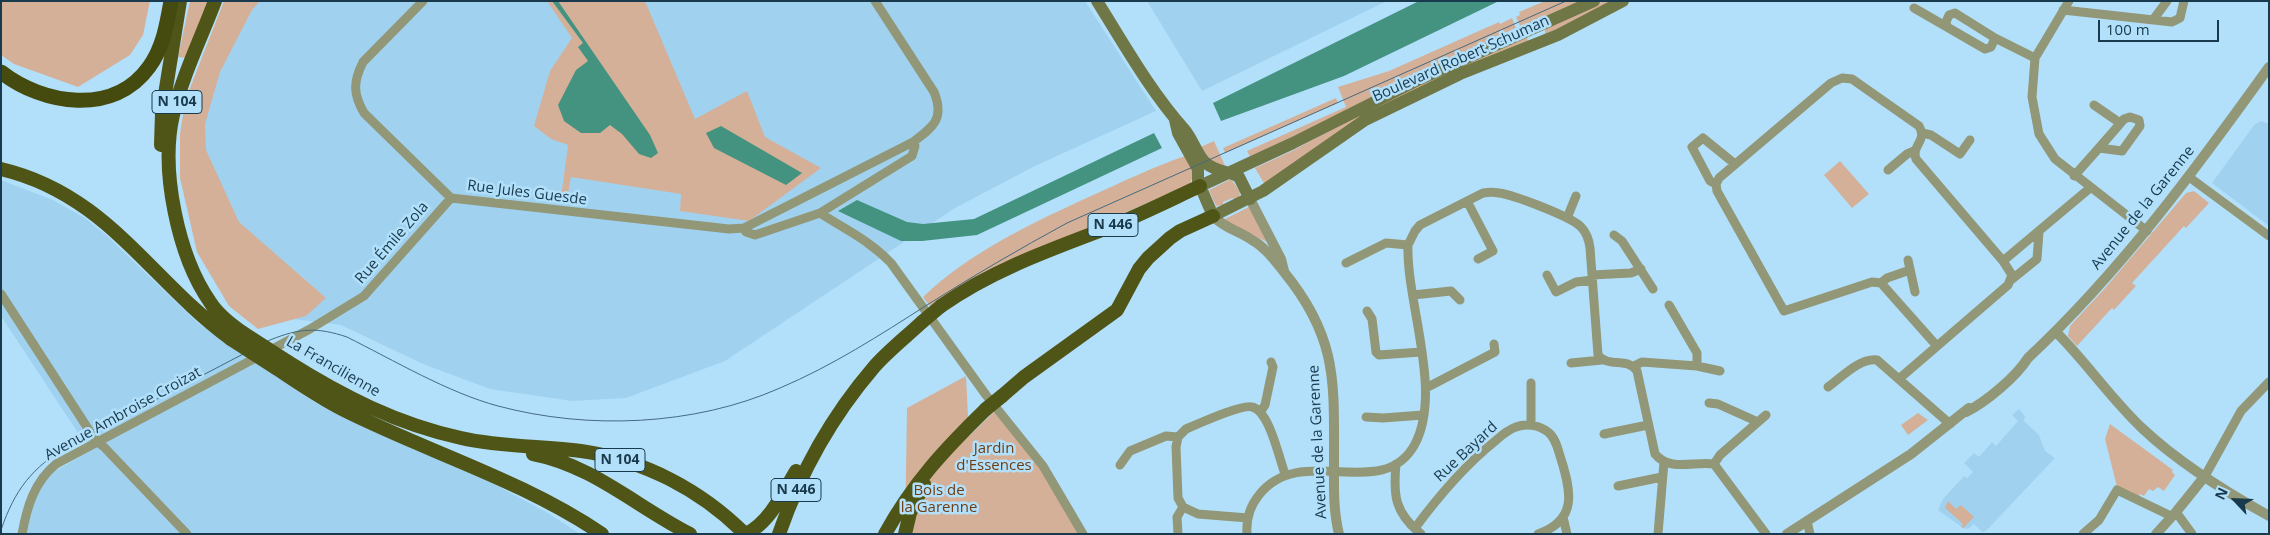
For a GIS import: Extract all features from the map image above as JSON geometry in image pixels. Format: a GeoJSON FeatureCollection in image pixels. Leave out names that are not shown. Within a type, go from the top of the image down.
{"type":"FeatureCollection","features":[{"type":"Feature","properties":{"kind":"highway"},"geometry":{"type":"LineString","coordinates":[[1,72],[35,92],[69,101],[85,101],[119,91],[132,83],[149,67],[160,48],[171,1]]}},
{"type":"Feature","properties":{"kind":"highway"},"geometry":{"type":"LineString","coordinates":[[175,208],[167,196],[161,140],[162,113],[180,1]]}},
{"type":"Feature","properties":{"kind":"highway","name":"La Francilienne"},"geometry":{"type":"LineString","coordinates":[[215,1],[173,116],[169,162],[175,208],[185,249],[199,284],[218,313],[237,336]]}},
{"type":"Feature","properties":{"kind":"highway","name":"La Francilienne"},"geometry":{"type":"LineString","coordinates":[[1,169],[38,180],[88,208],[113,229],[201,315],[282,365],[346,410],[523,489],[568,512],[602,534]]}},
{"type":"Feature","properties":{"kind":"highway","name":"N 446"},"geometry":{"type":"LineString","coordinates":[[780,534],[801,478],[851,396],[875,366],[941,306],[962,291],[1024,260],[1111,226],[1200,186]]}},
{"type":"Feature","properties":{"kind":"highway","name":"N 446"},"geometry":{"type":"LineString","coordinates":[[885,534],[906,496],[925,472],[986,409],[1024,377],[1117,310],[1139,269],[1170,238],[1180,231],[1214,216]]}},
{"type":"Feature","properties":{"kind":"highway","name":"La Francilienne"},"geometry":{"type":"LineString","coordinates":[[282,365],[391,417],[462,438],[582,452],[628,462],[687,488],[726,516],[745,534]]}},
{"type":"Feature","properties":{"kind":"highway"},"geometry":{"type":"LineString","coordinates":[[501,444],[512,451],[546,457],[585,470],[690,534]]}},
{"type":"Feature","properties":{"kind":"highway"},"geometry":{"type":"LineString","coordinates":[[745,534],[753,530],[766,518],[805,457],[817,449]]}},
{"type":"Feature","properties":{"kind":"highway"},"geometry":{"type":"LineString","coordinates":[[905,534],[918,495],[936,461]]}},
{"type":"Feature","properties":{"kind":"main road"},"geometry":{"type":"LineString","coordinates":[[1097,1],[1175,120],[1184,129],[1206,163],[1212,168],[1239,177],[1250,199]]}},
{"type":"Feature","properties":{"kind":"main road"},"geometry":{"type":"LineString","coordinates":[[1200,186],[1420,79],[1594,1]]}},
{"type":"Feature","properties":{"kind":"main road","name":"Boulevard Robert Schuman"},"geometry":{"type":"LineString","coordinates":[[1214,216],[1250,199],[1365,120],[1460,74],[1558,35],[1623,1]]}},
{"type":"Feature","properties":{"kind":"main road"},"geometry":{"type":"LineString","coordinates":[[1175,120],[1178,133],[1198,169],[1200,186],[1214,216]]}},
{"type":"Feature","properties":{"kind":"street","name":"Rue Jules Guesde"},"geometry":{"type":"LineString","coordinates":[[423,1],[363,62],[354,88],[364,113],[450,198],[729,229],[744,228],[913,142],[933,127],[939,109],[938,100],[875,1]]}},
{"type":"Feature","properties":{"kind":"street"},"geometry":{"type":"LineString","coordinates":[[2069,1],[2035,58],[2032,97],[2039,134],[2055,159],[2074,176],[2147,231]]}},
{"type":"Feature","properties":{"kind":"street"},"geometry":{"type":"LineString","coordinates":[[2153,20],[2167,1]]}},
{"type":"Feature","properties":{"kind":"street"},"geometry":{"type":"LineString","coordinates":[[2063,10],[2172,22],[2180,18],[2184,1]]}},
{"type":"Feature","properties":{"kind":"street"},"geometry":{"type":"LineString","coordinates":[[1914,8],[1985,50],[1991,47],[1995,38]]}},
{"type":"Feature","properties":{"kind":"street"},"geometry":{"type":"LineString","coordinates":[[1947,27],[1946,22],[1949,15],[1955,13],[1995,38],[2035,58]]}},
{"type":"Feature","properties":{"kind":"street","name":"Avenue de la Garenne"},"geometry":{"type":"LineString","coordinates":[[1787,534],[1911,454],[1966,412],[1977,406],[2023,367],[2028,358],[2056,332],[2147,231],[2269,67]]}},
{"type":"Feature","properties":{"kind":"street"},"geometry":{"type":"LineString","coordinates":[[1936,345],[1881,283],[1872,282],[1784,311],[1716,191],[1716,184],[1719,178],[1735,164],[1832,83],[1842,78],[1852,79],[1863,86],[1912,121],[1922,133],[1931,135],[1960,154],[1970,140]]}},
{"type":"Feature","properties":{"kind":"street"},"geometry":{"type":"LineString","coordinates":[[2094,105],[2120,123]]}},
{"type":"Feature","properties":{"kind":"street"},"geometry":{"type":"LineString","coordinates":[[2074,176],[2124,119],[2130,117],[2139,120],[2140,126],[2122,151],[2099,148]]}},
{"type":"Feature","properties":{"kind":"street"},"geometry":{"type":"LineString","coordinates":[[1888,170],[1907,154],[1914,151],[1922,140],[1922,133]]}},
{"type":"Feature","properties":{"kind":"street"},"geometry":{"type":"LineString","coordinates":[[1716,184],[1710,181],[1692,148],[1703,138],[1735,164]]}},
{"type":"Feature","properties":{"kind":"street"},"geometry":{"type":"LineString","coordinates":[[744,228],[746,232],[755,235],[820,213],[912,156],[915,146],[913,142]]}},
{"type":"Feature","properties":{"kind":"street"},"geometry":{"type":"LineString","coordinates":[[1914,151],[1916,159],[2011,271],[2011,280]]}},
{"type":"Feature","properties":{"kind":"street"},"geometry":{"type":"LineString","coordinates":[[2189,177],[2269,236]]}},
{"type":"Feature","properties":{"kind":"street"},"geometry":{"type":"LineString","coordinates":[[2003,261],[2090,188]]}},
{"type":"Feature","properties":{"kind":"street"},"geometry":{"type":"LineString","coordinates":[[1247,534],[1248,518],[1255,500],[1275,479],[1285,474],[1306,470],[1334,472],[1381,471],[1396,464],[1415,444],[1423,415],[1426,388],[1408,245],[1414,231],[1420,225],[1483,193],[1498,192],[1567,218],[1575,222],[1586,233],[1590,248],[1597,349],[1602,360]]}},
{"type":"Feature","properties":{"kind":"street"},"geometry":{"type":"LineString","coordinates":[[1567,218],[1576,196]]}},
{"type":"Feature","properties":{"kind":"street","name":"Rue Émile Zola"},"geometry":{"type":"LineString","coordinates":[[247,362],[310,330],[364,296],[450,198]]}},
{"type":"Feature","properties":{"kind":"street"},"geometry":{"type":"LineString","coordinates":[[1250,199],[1281,259],[1284,272]]}},
{"type":"Feature","properties":{"kind":"street"},"geometry":{"type":"LineString","coordinates":[[1467,202],[1492,251],[1478,259]]}},
{"type":"Feature","properties":{"kind":"street"},"geometry":{"type":"LineString","coordinates":[[820,213],[860,236],[878,249],[891,263],[986,395],[1043,466],[1083,534]]}},
{"type":"Feature","properties":{"kind":"street"},"geometry":{"type":"LineString","coordinates":[[1214,216],[1220,223],[1253,240],[1265,250],[1284,272]]}},
{"type":"Feature","properties":{"kind":"street"},"geometry":{"type":"LineString","coordinates":[[1900,378],[2037,259],[2038,232]]}},
{"type":"Feature","properties":{"kind":"street"},"geometry":{"type":"LineString","coordinates":[[1614,235],[1622,241],[1653,289]]}},
{"type":"Feature","properties":{"kind":"street"},"geometry":{"type":"LineString","coordinates":[[1346,262],[1386,242],[1408,245]]}},
{"type":"Feature","properties":{"kind":"street"},"geometry":{"type":"LineString","coordinates":[[1908,260],[1915,292]]}},
{"type":"Feature","properties":{"kind":"street"},"geometry":{"type":"LineString","coordinates":[[1547,276],[1556,292],[1576,282],[1631,273],[1641,269]]}},
{"type":"Feature","properties":{"kind":"street"},"geometry":{"type":"LineString","coordinates":[[1881,283],[1887,278],[1910,270]]}},
{"type":"Feature","properties":{"kind":"street","name":"Avenue de la Garenne"},"geometry":{"type":"LineString","coordinates":[[1284,272],[1322,332],[1329,356],[1334,403],[1335,508],[1339,534]]}},
{"type":"Feature","properties":{"kind":"street"},"geometry":{"type":"LineString","coordinates":[[1413,294],[1451,291],[1460,300]]}},
{"type":"Feature","properties":{"kind":"street"},"geometry":{"type":"LineString","coordinates":[[1,294],[96,441],[104,447],[187,534]]}},
{"type":"Feature","properties":{"kind":"street"},"geometry":{"type":"LineString","coordinates":[[1669,305],[1697,353],[1697,366]]}},
{"type":"Feature","properties":{"kind":"street"},"geometry":{"type":"LineString","coordinates":[[1367,311],[1372,319],[1376,352],[1379,355],[1421,352]]}},
{"type":"Feature","properties":{"kind":"street"},"geometry":{"type":"LineString","coordinates":[[2056,332],[2142,428],[2174,456],[2269,516]]}},
{"type":"Feature","properties":{"kind":"street"},"geometry":{"type":"LineString","coordinates":[[1426,388],[1495,352],[1494,344]]}},
{"type":"Feature","properties":{"kind":"street"},"geometry":{"type":"LineString","coordinates":[[1828,387],[1862,362],[1869,359],[1877,360],[1900,378],[1950,424]]}},
{"type":"Feature","properties":{"kind":"street"},"geometry":{"type":"LineString","coordinates":[[1571,363],[1602,360],[1634,366],[1642,362],[1697,366],[1720,371]]}},
{"type":"Feature","properties":{"kind":"street","name":"Avenue Ambroise Croizat"},"geometry":{"type":"LineString","coordinates":[[22,534],[29,504],[44,475],[56,464],[247,362]]}},
{"type":"Feature","properties":{"kind":"street"},"geometry":{"type":"LineString","coordinates":[[1261,411],[1265,405],[1273,367],[1272,362]]}},
{"type":"Feature","properties":{"kind":"street"},"geometry":{"type":"LineString","coordinates":[[1634,366],[1639,376],[1655,454],[1664,462],[1684,465],[1714,464]]}},
{"type":"Feature","properties":{"kind":"street"},"geometry":{"type":"LineString","coordinates":[[2156,534],[2205,476],[2241,411],[2269,382]]}},
{"type":"Feature","properties":{"kind":"street"},"geometry":{"type":"LineString","coordinates":[[1531,383],[1531,425],[1548,432],[1556,445],[1569,488],[1568,506],[1563,517],[1551,532],[1538,534]]}},
{"type":"Feature","properties":{"kind":"street"},"geometry":{"type":"LineString","coordinates":[[1709,403],[1718,404],[1758,422]]}},
{"type":"Feature","properties":{"kind":"street"},"geometry":{"type":"LineString","coordinates":[[1248,518],[1198,514],[1183,507],[1178,498],[1176,447],[1178,437],[1186,429],[1246,406],[1252,406],[1261,411],[1267,420],[1285,474]]}},
{"type":"Feature","properties":{"kind":"street"},"geometry":{"type":"LineString","coordinates":[[1366,417],[1383,418],[1423,415]]}},
{"type":"Feature","properties":{"kind":"street"},"geometry":{"type":"LineString","coordinates":[[1714,464],[1720,455],[1766,415]]}},
{"type":"Feature","properties":{"kind":"street","name":"Rue Bayard"},"geometry":{"type":"LineString","coordinates":[[1396,464],[1394,486],[1399,509],[1418,531],[1441,493],[1482,451],[1515,427],[1531,425]]}},
{"type":"Feature","properties":{"kind":"street"},"geometry":{"type":"LineString","coordinates":[[1604,434],[1648,425]]}},
{"type":"Feature","properties":{"kind":"street"},"geometry":{"type":"LineString","coordinates":[[1120,465],[1130,451],[1166,436],[1178,437]]}},
{"type":"Feature","properties":{"kind":"street"},"geometry":{"type":"LineString","coordinates":[[1658,534],[1664,462]]}},
{"type":"Feature","properties":{"kind":"street"},"geometry":{"type":"LineString","coordinates":[[1714,464],[1766,534]]}},
{"type":"Feature","properties":{"kind":"street","name":"Rue Bayard"},"geometry":{"type":"LineString","coordinates":[[1381,471],[1394,486]]}},
{"type":"Feature","properties":{"kind":"street"},"geometry":{"type":"LineString","coordinates":[[1618,486],[1662,477]]}},
{"type":"Feature","properties":{"kind":"street"},"geometry":{"type":"LineString","coordinates":[[2083,534],[2098,520],[2113,488],[2174,514],[2192,534]]}},
{"type":"Feature","properties":{"kind":"street"},"geometry":{"type":"LineString","coordinates":[[1178,534],[1177,516],[1183,507]]}},
{"type":"Feature","properties":{"kind":"street"},"geometry":{"type":"LineString","coordinates":[[1563,517],[1567,534]]}},
{"type":"Feature","properties":{"kind":"street"},"geometry":{"type":"LineString","coordinates":[[1807,521],[1810,534]]}},
{"type":"Feature","properties":{"kind":"shaded area"},"geometry":{"type":"Polygon","coordinates":[[[227,1],[1085,1],[1156,111],[1035,166],[955,208],[725,361],[626,398],[572,401],[490,389],[423,364],[341,325],[238,312],[203,255],[202,56],[227,1]]]}},
{"type":"Feature","properties":{"kind":"shaded area"},"geometry":{"type":"Polygon","coordinates":[[[552,1],[558,1],[650,135],[658,153],[651,158],[639,154],[622,134],[610,125],[600,133],[581,133],[564,121],[558,105],[576,70],[588,61],[578,47],[583,43],[552,1]]]}},
{"type":"Feature","properties":{"kind":"shaded area"},"geometry":{"type":"Polygon","coordinates":[[[1147,1],[1387,1],[1202,91],[1147,1]]]}},
{"type":"Feature","properties":{"kind":"shaded area"},"geometry":{"type":"Polygon","coordinates":[[[1419,1],[1499,1],[1344,76],[1221,121],[1213,103],[1419,1]]]}},
{"type":"Feature","properties":{"kind":"shaded area"},"geometry":{"type":"Polygon","coordinates":[[[2261,121],[2269,124],[2269,226],[2212,183],[2254,125],[2261,121]]]}},
{"type":"Feature","properties":{"kind":"shaded area"},"geometry":{"type":"Polygon","coordinates":[[[721,126],[802,173],[786,185],[714,148],[706,133],[721,126]]]}},
{"type":"Feature","properties":{"kind":"shaded area"},"geometry":{"type":"Polygon","coordinates":[[[1154,133],[1162,148],[977,235],[922,241],[901,241],[838,211],[857,200],[907,222],[923,224],[974,219],[1154,133]]]}},
{"type":"Feature","properties":{"kind":"shaded area"},"geometry":{"type":"Polygon","coordinates":[[[1,180],[53,200],[85,218],[106,235],[198,323],[314,402],[496,485],[548,513],[580,534],[25,534],[35,499],[42,485],[52,473],[90,451],[1,316],[1,180]]]}},
{"type":"Feature","properties":{"kind":"shaded area"},"geometry":{"type":"Polygon","coordinates":[[[2019,409],[2025,416],[2024,421],[2039,435],[2045,451],[2055,458],[1986,531],[1982,532],[1974,524],[1968,529],[1963,528],[1938,510],[1943,499],[1964,476],[1967,478],[1973,472],[1964,463],[1974,453],[1979,457],[1992,442],[1996,446],[2018,421],[2012,415],[2019,409]]]}},
{"type":"Feature","properties":{"kind":"green space"},"geometry":{"type":"Polygon","coordinates":[[[150,1],[143,35],[130,55],[78,87],[14,64],[1,55],[1,2],[150,1]]]}},
{"type":"Feature","properties":{"kind":"green space"},"geometry":{"type":"Polygon","coordinates":[[[190,1],[209,1],[187,58],[178,57],[190,1]]]}},
{"type":"Feature","properties":{"kind":"green space"},"geometry":{"type":"Polygon","coordinates":[[[224,1],[260,1],[252,10],[220,72],[205,124],[206,150],[239,222],[326,298],[306,316],[258,329],[229,306],[197,252],[180,178],[180,134],[185,101],[224,1]]]}},
{"type":"Feature","properties":{"kind":"green space"},"geometry":{"type":"Polygon","coordinates":[[[547,1],[645,1],[695,119],[747,91],[765,137],[821,168],[749,221],[680,211],[681,194],[571,177],[567,199],[561,198],[568,145],[551,139],[534,126],[550,71],[572,38],[547,1]]]}},
{"type":"Feature","properties":{"kind":"green space"},"geometry":{"type":"Polygon","coordinates":[[[1545,1],[1586,1],[1527,27],[1526,24],[1520,26],[1516,17],[1520,15],[1519,12],[1545,1]]]}},
{"type":"Feature","properties":{"kind":"green space"},"geometry":{"type":"Polygon","coordinates":[[[1604,1],[1616,1],[1571,24],[1545,34],[1545,28],[1604,1]]]}},
{"type":"Feature","properties":{"kind":"green space"},"geometry":{"type":"Polygon","coordinates":[[[1512,18],[1516,28],[1489,40],[1490,44],[1250,157],[1247,151],[1346,107],[1338,87],[1389,71],[1512,18]]]}},
{"type":"Feature","properties":{"kind":"green space"},"geometry":{"type":"Polygon","coordinates":[[[1526,36],[1529,43],[1457,71],[1265,185],[1255,168],[1292,151],[1390,98],[1526,36]]]}},
{"type":"Feature","properties":{"kind":"green space"},"geometry":{"type":"Polygon","coordinates":[[[1336,98],[1338,103],[1225,153],[1223,148],[1336,98]]]}},
{"type":"Feature","properties":{"kind":"green space"},"geometry":{"type":"Polygon","coordinates":[[[1214,141],[1226,168],[1214,164],[1201,147],[1214,141]]]}},
{"type":"Feature","properties":{"kind":"green space"},"geometry":{"type":"Polygon","coordinates":[[[1185,156],[1194,173],[1190,184],[1109,220],[931,308],[923,297],[941,281],[981,252],[1024,228],[1126,180],[1185,156]]]}},
{"type":"Feature","properties":{"kind":"green space"},"geometry":{"type":"Polygon","coordinates":[[[1840,161],[1869,194],[1852,208],[1824,175],[1840,161]]]}},
{"type":"Feature","properties":{"kind":"green space"},"geometry":{"type":"Polygon","coordinates":[[[1231,179],[1240,192],[1239,198],[1235,200],[1233,198],[1223,202],[1223,205],[1216,206],[1209,190],[1231,179]]]}},
{"type":"Feature","properties":{"kind":"green space"},"geometry":{"type":"Polygon","coordinates":[[[2194,191],[2209,203],[2186,228],[2184,226],[2132,283],[2136,286],[2114,310],[2112,308],[2077,346],[2068,336],[2070,326],[2186,193],[2194,191]]]}},
{"type":"Feature","properties":{"kind":"green space"},"geometry":{"type":"Polygon","coordinates":[[[1249,207],[1267,242],[1223,220],[1249,207]]]}},
{"type":"Feature","properties":{"kind":"green space"},"geometry":{"type":"Polygon","coordinates":[[[966,376],[969,436],[997,409],[1043,466],[1085,534],[905,534],[907,408],[966,376]]]}},
{"type":"Feature","properties":{"kind":"green space"},"geometry":{"type":"Polygon","coordinates":[[[1918,413],[1928,420],[1908,435],[1901,425],[1918,413]]]}},
{"type":"Feature","properties":{"kind":"green space"},"geometry":{"type":"Polygon","coordinates":[[[2110,424],[2173,470],[2172,472],[2175,475],[2164,491],[2158,487],[2153,491],[2149,489],[2144,496],[2140,494],[2138,498],[2117,487],[2105,439],[2110,424]]]}},
{"type":"Feature","properties":{"kind":"green space"},"geometry":{"type":"Polygon","coordinates":[[[1948,501],[1956,509],[1961,505],[1974,517],[1963,528],[1961,527],[1963,524],[1945,508],[1948,501]]]}},
{"type":"Feature","properties":{"kind":"tram line"},"geometry":{"type":"LineString","coordinates":[[1,530],[12,503],[26,481],[45,462],[69,445],[270,340],[300,331],[317,330],[347,337],[460,393],[498,406],[532,414],[568,419],[640,420],[677,417],[747,401],[780,388],[837,360],[979,273],[1067,223],[1566,1]]}},
{"type":"Feature","properties":{"kind":"park label","name":"Jardin d'Essences"},"geometry":{"type":"Point","coordinates":[994,458]}},
{"type":"Feature","properties":{"kind":"park label","name":"Bois de la Garenne"},"geometry":{"type":"Point","coordinates":[939,500]}}]}
